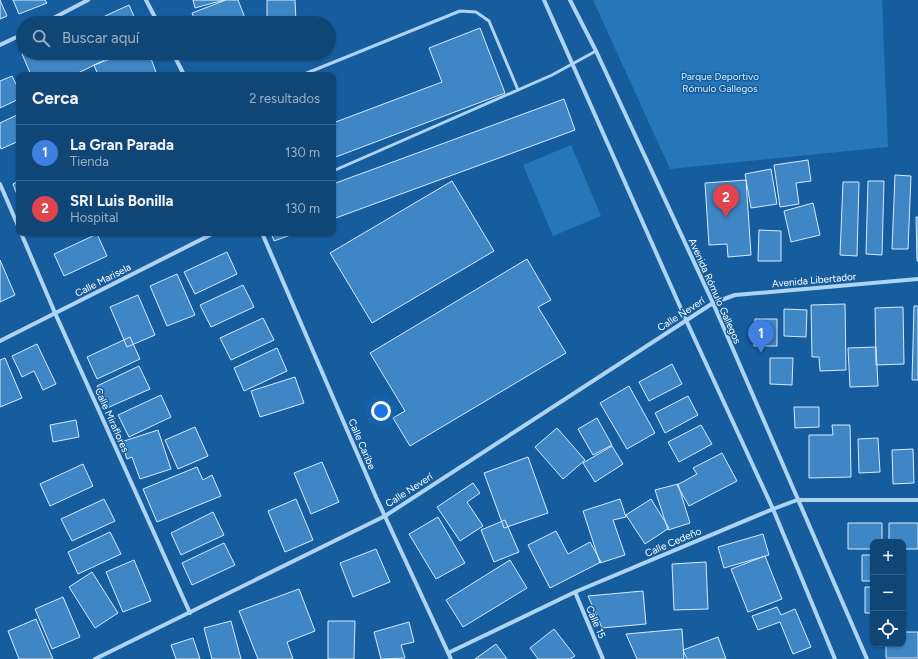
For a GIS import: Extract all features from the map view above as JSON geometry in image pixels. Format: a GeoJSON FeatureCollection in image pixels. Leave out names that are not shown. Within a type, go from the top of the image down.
{"type":"FeatureCollection","features":[{"type":"Feature","properties":{"kind":"street"},"geometry":{"type":"LineString","coordinates":[[57,16],[88,0]]}},
{"type":"Feature","properties":{"kind":"street"},"geometry":{"type":"LineString","coordinates":[[146,0],[154,16]]}},
{"type":"Feature","properties":{"kind":"street"},"geometry":{"type":"LineString","coordinates":[[544,0],[686,320],[772,509],[835,659]]}},
{"type":"Feature","properties":{"kind":"street","name":"Avenida Rómulo Gallegos"},"geometry":{"type":"LineString","coordinates":[[570,0],[596,51],[713,303],[866,659]]}},
{"type":"Feature","properties":{"kind":"street"},"geometry":{"type":"LineString","coordinates":[[0,45],[16,37]]}},
{"type":"Feature","properties":{"kind":"street"},"geometry":{"type":"LineString","coordinates":[[176,60],[182,72]]}},
{"type":"Feature","properties":{"kind":"street"},"geometry":{"type":"LineString","coordinates":[[0,184],[16,221]]}},
{"type":"Feature","properties":{"kind":"street","name":"Calle Miraflores"},"geometry":{"type":"LineString","coordinates":[[22,236],[55,313],[190,613]]}},
{"type":"Feature","properties":{"kind":"street","name":"Calle Marisela"},"geometry":{"type":"LineString","coordinates":[[0,341],[208,236]]}},
{"type":"Feature","properties":{"kind":"street","name":"Calle Caribe"},"geometry":{"type":"LineString","coordinates":[[263,236],[385,516],[451,659]]}},
{"type":"Feature","properties":{"kind":"street","name":"Avenida Libertador"},"geometry":{"type":"LineString","coordinates":[[713,303],[735,295],[918,279]]}},
{"type":"Feature","properties":{"kind":"street","name":"Calle Neverí"},"geometry":{"type":"LineString","coordinates":[[95,659],[385,516],[713,303]]}},
{"type":"Feature","properties":{"kind":"street","name":"Calle Cedeño"},"geometry":{"type":"LineString","coordinates":[[448,653],[575,592],[772,509],[797,500],[918,500]]}},
{"type":"Feature","properties":{"kind":"street","name":"Calle 15"},"geometry":{"type":"LineString","coordinates":[[575,592],[603,659]]}},
{"type":"Feature","properties":{"kind":"lane"},"geometry":{"type":"LineString","coordinates":[[309,72],[460,11],[476,12],[489,21],[518,90]]}},
{"type":"Feature","properties":{"kind":"lane"},"geometry":{"type":"LineString","coordinates":[[336,171],[552,75],[596,51]]}},
{"type":"Feature","properties":{"kind":"green space","name":"Parque Deportivo Rómulo Gallegos"},"geometry":{"type":"Polygon","coordinates":[[[593,0],[882,0],[888,147],[670,169],[593,0]]]}},
{"type":"Feature","properties":{"kind":"green space"},"geometry":{"type":"Polygon","coordinates":[[[571,145],[601,216],[553,236],[523,165],[571,145]]]}},
{"type":"Feature","properties":{"kind":"building"},"geometry":{"type":"Polygon","coordinates":[[[0,0],[7,16],[0,19],[0,0]]]}},
{"type":"Feature","properties":{"kind":"building"},"geometry":{"type":"Polygon","coordinates":[[[13,0],[45,0],[47,3],[19,14],[13,0]]]}},
{"type":"Feature","properties":{"kind":"building"},"geometry":{"type":"Polygon","coordinates":[[[193,0],[224,0],[195,8],[193,0]]]}},
{"type":"Feature","properties":{"kind":"building"},"geometry":{"type":"Polygon","coordinates":[[[226,0],[238,0],[244,16],[193,16],[192,13],[226,0]]]}},
{"type":"Feature","properties":{"kind":"building"},"geometry":{"type":"Polygon","coordinates":[[[267,0],[295,0],[296,16],[267,16],[267,0]]]}},
{"type":"Feature","properties":{"kind":"building"},"geometry":{"type":"Polygon","coordinates":[[[129,5],[134,16],[105,16],[129,5]]]}},
{"type":"Feature","properties":{"kind":"building"},"geometry":{"type":"Polygon","coordinates":[[[480,28],[505,93],[336,157],[336,122],[442,82],[429,48],[480,28]]]}},
{"type":"Feature","properties":{"kind":"building"},"geometry":{"type":"Polygon","coordinates":[[[25,60],[105,60],[80,72],[30,72],[25,60]]]}},
{"type":"Feature","properties":{"kind":"building"},"geometry":{"type":"Polygon","coordinates":[[[108,60],[152,60],[156,72],[97,72],[94,65],[108,60]]]}},
{"type":"Feature","properties":{"kind":"building"},"geometry":{"type":"Polygon","coordinates":[[[12,76],[16,84],[16,100],[0,108],[0,81],[12,76]]]}},
{"type":"Feature","properties":{"kind":"building"},"geometry":{"type":"Polygon","coordinates":[[[564,99],[575,130],[336,218],[336,183],[564,99]]]}},
{"type":"Feature","properties":{"kind":"building"},"geometry":{"type":"Polygon","coordinates":[[[16,115],[16,142],[1,149],[0,146],[0,123],[16,115]]]}},
{"type":"Feature","properties":{"kind":"building"},"geometry":{"type":"Polygon","coordinates":[[[808,160],[811,181],[796,183],[799,204],[780,207],[774,165],[808,160]]]}},
{"type":"Feature","properties":{"kind":"building"},"geometry":{"type":"Polygon","coordinates":[[[771,169],[777,204],[751,208],[745,174],[771,169]]]}},
{"type":"Feature","properties":{"kind":"building"},"geometry":{"type":"Polygon","coordinates":[[[895,175],[911,176],[908,249],[892,249],[895,175]]]}},
{"type":"Feature","properties":{"kind":"building"},"geometry":{"type":"Polygon","coordinates":[[[746,180],[751,255],[728,257],[727,244],[709,245],[705,183],[746,180]]]}},
{"type":"Feature","properties":{"kind":"building"},"geometry":{"type":"Polygon","coordinates":[[[452,181],[494,251],[372,323],[330,253],[452,181]]]}},
{"type":"Feature","properties":{"kind":"building"},"geometry":{"type":"Polygon","coordinates":[[[868,181],[884,181],[882,255],[866,254],[868,181]]]}},
{"type":"Feature","properties":{"kind":"building"},"geometry":{"type":"Polygon","coordinates":[[[16,182],[16,192],[13,184],[16,182]]]}},
{"type":"Feature","properties":{"kind":"building"},"geometry":{"type":"Polygon","coordinates":[[[843,182],[859,182],[857,256],[840,255],[843,182]]]}},
{"type":"Feature","properties":{"kind":"building"},"geometry":{"type":"Polygon","coordinates":[[[813,203],[820,235],[791,242],[784,211],[813,203]]]}},
{"type":"Feature","properties":{"kind":"building"},"geometry":{"type":"Polygon","coordinates":[[[916,217],[918,217],[918,261],[917,261],[916,217]]]}},
{"type":"Feature","properties":{"kind":"building"},"geometry":{"type":"Polygon","coordinates":[[[759,230],[781,231],[781,261],[758,261],[759,230]]]}},
{"type":"Feature","properties":{"kind":"building"},"geometry":{"type":"Polygon","coordinates":[[[93,236],[98,236],[107,256],[64,276],[54,254],[93,236]]]}},
{"type":"Feature","properties":{"kind":"building"},"geometry":{"type":"Polygon","coordinates":[[[272,236],[288,236],[274,241],[272,236]]]}},
{"type":"Feature","properties":{"kind":"building"},"geometry":{"type":"Polygon","coordinates":[[[227,252],[237,274],[195,294],[184,272],[227,252]]]}},
{"type":"Feature","properties":{"kind":"building"},"geometry":{"type":"Polygon","coordinates":[[[527,259],[551,300],[538,307],[566,353],[410,446],[393,418],[405,411],[370,353],[527,259]]]}},
{"type":"Feature","properties":{"kind":"building"},"geometry":{"type":"Polygon","coordinates":[[[0,260],[15,295],[0,302],[0,260]]]}},
{"type":"Feature","properties":{"kind":"building"},"geometry":{"type":"Polygon","coordinates":[[[177,274],[195,315],[167,326],[150,286],[177,274]]]}},
{"type":"Feature","properties":{"kind":"building"},"geometry":{"type":"Polygon","coordinates":[[[243,285],[254,307],[211,327],[200,305],[243,285]]]}},
{"type":"Feature","properties":{"kind":"building"},"geometry":{"type":"Polygon","coordinates":[[[138,295],[155,335],[127,347],[110,307],[138,295]]]}},
{"type":"Feature","properties":{"kind":"building"},"geometry":{"type":"Polygon","coordinates":[[[845,304],[846,370],[820,371],[819,357],[812,357],[811,305],[845,304]]]}},
{"type":"Feature","properties":{"kind":"building"},"geometry":{"type":"Polygon","coordinates":[[[914,306],[918,306],[918,380],[912,380],[914,306]]]}},
{"type":"Feature","properties":{"kind":"building"},"geometry":{"type":"Polygon","coordinates":[[[903,307],[904,364],[876,365],[875,308],[903,307]]]}},
{"type":"Feature","properties":{"kind":"building"},"geometry":{"type":"Polygon","coordinates":[[[784,309],[807,310],[806,337],[784,336],[784,309]]]}},
{"type":"Feature","properties":{"kind":"building"},"geometry":{"type":"Polygon","coordinates":[[[263,318],[274,340],[231,360],[220,338],[263,318]]]}},
{"type":"Feature","properties":{"kind":"building"},"geometry":{"type":"Polygon","coordinates":[[[755,319],[777,319],[777,346],[754,346],[755,319]]]}},
{"type":"Feature","properties":{"kind":"building"},"geometry":{"type":"Polygon","coordinates":[[[130,337],[140,359],[97,379],[87,357],[130,337]]]}},
{"type":"Feature","properties":{"kind":"building"},"geometry":{"type":"Polygon","coordinates":[[[37,344],[56,384],[43,390],[34,371],[22,377],[12,356],[37,344]]]}},
{"type":"Feature","properties":{"kind":"building"},"geometry":{"type":"Polygon","coordinates":[[[876,347],[878,386],[850,387],[848,348],[876,347]]]}},
{"type":"Feature","properties":{"kind":"building"},"geometry":{"type":"Polygon","coordinates":[[[277,348],[287,371],[244,391],[234,368],[277,348]]]}},
{"type":"Feature","properties":{"kind":"building"},"geometry":{"type":"Polygon","coordinates":[[[5,358],[22,398],[0,407],[0,360],[5,358]]]}},
{"type":"Feature","properties":{"kind":"building"},"geometry":{"type":"Polygon","coordinates":[[[770,358],[793,358],[792,385],[770,384],[770,358]]]}},
{"type":"Feature","properties":{"kind":"building"},"geometry":{"type":"Polygon","coordinates":[[[672,364],[682,384],[649,401],[639,382],[672,364]]]}},
{"type":"Feature","properties":{"kind":"building"},"geometry":{"type":"Polygon","coordinates":[[[139,366],[150,389],[107,408],[97,386],[139,366]]]}},
{"type":"Feature","properties":{"kind":"building"},"geometry":{"type":"Polygon","coordinates":[[[295,377],[304,403],[260,417],[251,391],[295,377]]]}},
{"type":"Feature","properties":{"kind":"building"},"geometry":{"type":"Polygon","coordinates":[[[629,386],[655,433],[627,449],[600,403],[629,386]]]}},
{"type":"Feature","properties":{"kind":"building"},"geometry":{"type":"Polygon","coordinates":[[[161,395],[171,417],[129,437],[118,415],[161,395]]]}},
{"type":"Feature","properties":{"kind":"building"},"geometry":{"type":"Polygon","coordinates":[[[688,396],[698,415],[665,433],[655,413],[688,396]]]}},
{"type":"Feature","properties":{"kind":"building"},"geometry":{"type":"Polygon","coordinates":[[[794,407],[819,407],[819,427],[795,428],[794,407]]]}},
{"type":"Feature","properties":{"kind":"building"},"geometry":{"type":"Polygon","coordinates":[[[597,418],[612,445],[593,455],[578,429],[597,418]]]}},
{"type":"Feature","properties":{"kind":"building"},"geometry":{"type":"Polygon","coordinates":[[[76,420],[79,437],[53,442],[50,425],[76,420]]]}},
{"type":"Feature","properties":{"kind":"building"},"geometry":{"type":"Polygon","coordinates":[[[701,425],[712,444],[679,462],[668,442],[701,425]]]}},
{"type":"Feature","properties":{"kind":"building"},"geometry":{"type":"Polygon","coordinates":[[[832,425],[850,425],[851,477],[809,478],[809,435],[833,435],[832,425]]]}},
{"type":"Feature","properties":{"kind":"building"},"geometry":{"type":"Polygon","coordinates":[[[195,427],[208,456],[178,469],[165,440],[195,427]]]}},
{"type":"Feature","properties":{"kind":"building"},"geometry":{"type":"Polygon","coordinates":[[[557,428],[585,460],[563,479],[535,447],[557,428]]]}},
{"type":"Feature","properties":{"kind":"building"},"geometry":{"type":"Polygon","coordinates":[[[158,430],[171,469],[140,479],[132,457],[127,459],[121,442],[158,430]]]}},
{"type":"Feature","properties":{"kind":"building"},"geometry":{"type":"Polygon","coordinates":[[[878,438],[880,472],[859,473],[858,439],[878,438]]]}},
{"type":"Feature","properties":{"kind":"building"},"geometry":{"type":"Polygon","coordinates":[[[612,446],[623,464],[595,482],[583,463],[612,446]]]}},
{"type":"Feature","properties":{"kind":"building"},"geometry":{"type":"Polygon","coordinates":[[[913,449],[914,483],[893,484],[892,450],[913,449]]]}},
{"type":"Feature","properties":{"kind":"building"},"geometry":{"type":"Polygon","coordinates":[[[722,453],[737,481],[689,506],[677,485],[697,474],[693,468],[722,453]]]}},
{"type":"Feature","properties":{"kind":"building"},"geometry":{"type":"Polygon","coordinates":[[[528,457],[548,513],[504,528],[484,473],[528,457]]]}},
{"type":"Feature","properties":{"kind":"building"},"geometry":{"type":"Polygon","coordinates":[[[322,462],[339,502],[311,514],[294,473],[322,462]]]}},
{"type":"Feature","properties":{"kind":"building"},"geometry":{"type":"Polygon","coordinates":[[[83,464],[93,486],[50,506],[40,484],[83,464]]]}},
{"type":"Feature","properties":{"kind":"building"},"geometry":{"type":"Polygon","coordinates":[[[197,467],[203,480],[212,475],[221,496],[157,522],[143,489],[197,467]]]}},
{"type":"Feature","properties":{"kind":"building"},"geometry":{"type":"Polygon","coordinates":[[[473,483],[480,493],[467,502],[483,526],[460,541],[437,507],[473,483]]]}},
{"type":"Feature","properties":{"kind":"building"},"geometry":{"type":"Polygon","coordinates":[[[678,484],[690,523],[668,530],[655,490],[678,484]]]}},
{"type":"Feature","properties":{"kind":"building"},"geometry":{"type":"Polygon","coordinates":[[[104,499],[115,521],[72,541],[61,519],[104,499]]]}},
{"type":"Feature","properties":{"kind":"building"},"geometry":{"type":"Polygon","coordinates":[[[296,499],[313,540],[285,552],[268,511],[296,499]]]}},
{"type":"Feature","properties":{"kind":"building"},"geometry":{"type":"Polygon","coordinates":[[[620,499],[626,517],[613,520],[625,555],[600,563],[583,511],[620,499]]]}},
{"type":"Feature","properties":{"kind":"building"},"geometry":{"type":"Polygon","coordinates":[[[651,499],[669,528],[645,544],[626,515],[651,499]]]}},
{"type":"Feature","properties":{"kind":"building"},"geometry":{"type":"Polygon","coordinates":[[[213,512],[224,535],[181,555],[171,533],[213,512]]]}},
{"type":"Feature","properties":{"kind":"building"},"geometry":{"type":"Polygon","coordinates":[[[438,517],[465,563],[436,579],[409,534],[438,517]]]}},
{"type":"Feature","properties":{"kind":"building"},"geometry":{"type":"Polygon","coordinates":[[[505,520],[519,552],[494,562],[481,530],[505,520]]]}},
{"type":"Feature","properties":{"kind":"building"},"geometry":{"type":"Polygon","coordinates":[[[848,523],[882,523],[882,539],[870,539],[870,549],[848,549],[848,523]]]}},
{"type":"Feature","properties":{"kind":"building"},"geometry":{"type":"Polygon","coordinates":[[[889,523],[918,523],[918,549],[906,549],[906,539],[889,539],[889,523]]]}},
{"type":"Feature","properties":{"kind":"building"},"geometry":{"type":"Polygon","coordinates":[[[556,531],[568,554],[590,542],[601,562],[550,588],[528,545],[556,531]]]}},
{"type":"Feature","properties":{"kind":"building"},"geometry":{"type":"Polygon","coordinates":[[[110,532],[121,554],[78,574],[68,552],[110,532]]]}},
{"type":"Feature","properties":{"kind":"building"},"geometry":{"type":"Polygon","coordinates":[[[763,534],[769,555],[724,568],[718,547],[763,534]]]}},
{"type":"Feature","properties":{"kind":"building"},"geometry":{"type":"Polygon","coordinates":[[[224,543],[235,565],[192,585],[182,563],[224,543]]]}},
{"type":"Feature","properties":{"kind":"building"},"geometry":{"type":"Polygon","coordinates":[[[376,549],[390,582],[353,597],[340,563],[376,549]]]}},
{"type":"Feature","properties":{"kind":"building"},"geometry":{"type":"Polygon","coordinates":[[[862,555],[870,555],[870,581],[862,581],[862,555]]]}},
{"type":"Feature","properties":{"kind":"building"},"geometry":{"type":"Polygon","coordinates":[[[765,556],[782,599],[748,612],[731,569],[765,556]]]}},
{"type":"Feature","properties":{"kind":"building"},"geometry":{"type":"Polygon","coordinates":[[[134,560],[151,601],[123,612],[106,572],[134,560]]]}},
{"type":"Feature","properties":{"kind":"building"},"geometry":{"type":"Polygon","coordinates":[[[510,560],[527,588],[463,627],[446,600],[510,560]]]}},
{"type":"Feature","properties":{"kind":"building"},"geometry":{"type":"Polygon","coordinates":[[[706,562],[708,609],[674,610],[672,564],[706,562]]]}},
{"type":"Feature","properties":{"kind":"building"},"geometry":{"type":"Polygon","coordinates":[[[92,572],[118,613],[95,628],[69,587],[92,572]]]}},
{"type":"Feature","properties":{"kind":"building"},"geometry":{"type":"Polygon","coordinates":[[[865,587],[870,587],[870,613],[865,613],[865,587]]]}},
{"type":"Feature","properties":{"kind":"building"},"geometry":{"type":"Polygon","coordinates":[[[299,589],[315,631],[287,642],[293,659],[258,659],[239,611],[299,589]]]}},
{"type":"Feature","properties":{"kind":"building"},"geometry":{"type":"Polygon","coordinates":[[[643,591],[646,624],[602,628],[588,596],[643,591]]]}},
{"type":"Feature","properties":{"kind":"building"},"geometry":{"type":"Polygon","coordinates":[[[63,597],[80,637],[52,649],[35,609],[63,597]]]}},
{"type":"Feature","properties":{"kind":"building"},"geometry":{"type":"Polygon","coordinates":[[[777,607],[781,615],[795,609],[811,647],[793,654],[780,622],[758,630],[752,616],[777,607]]]}},
{"type":"Feature","properties":{"kind":"building"},"geometry":{"type":"Polygon","coordinates":[[[36,619],[53,659],[19,659],[8,631],[36,619]]]}},
{"type":"Feature","properties":{"kind":"building"},"geometry":{"type":"Polygon","coordinates":[[[231,621],[241,659],[212,659],[204,628],[231,621]]]}},
{"type":"Feature","properties":{"kind":"building"},"geometry":{"type":"Polygon","coordinates":[[[328,621],[355,621],[354,659],[328,659],[328,621]]]}},
{"type":"Feature","properties":{"kind":"building"},"geometry":{"type":"Polygon","coordinates":[[[409,622],[414,642],[401,645],[405,658],[381,659],[374,632],[409,622]]]}},
{"type":"Feature","properties":{"kind":"building"},"geometry":{"type":"Polygon","coordinates":[[[554,629],[575,656],[570,659],[538,659],[530,648],[554,629]]]}},
{"type":"Feature","properties":{"kind":"building"},"geometry":{"type":"Polygon","coordinates":[[[682,629],[684,659],[637,659],[626,634],[682,629]]]}},
{"type":"Feature","properties":{"kind":"building"},"geometry":{"type":"Polygon","coordinates":[[[906,632],[918,632],[918,658],[886,658],[886,647],[906,647],[906,632]]]}},
{"type":"Feature","properties":{"kind":"building"},"geometry":{"type":"Polygon","coordinates":[[[718,637],[726,659],[687,659],[683,650],[718,637]]]}},
{"type":"Feature","properties":{"kind":"building"},"geometry":{"type":"Polygon","coordinates":[[[193,638],[200,659],[176,659],[171,645],[193,638]]]}},
{"type":"Feature","properties":{"kind":"building"},"geometry":{"type":"Polygon","coordinates":[[[496,644],[507,659],[475,659],[496,644]]]}},
{"type":"Feature","properties":{"kind":"place","name":"SRI Luis Bonilla"},"geometry":{"type":"Point","coordinates":[726,217]}},
{"type":"Feature","properties":{"kind":"place","name":"La Gran Parada"},"geometry":{"type":"Point","coordinates":[761,353]}}]}
